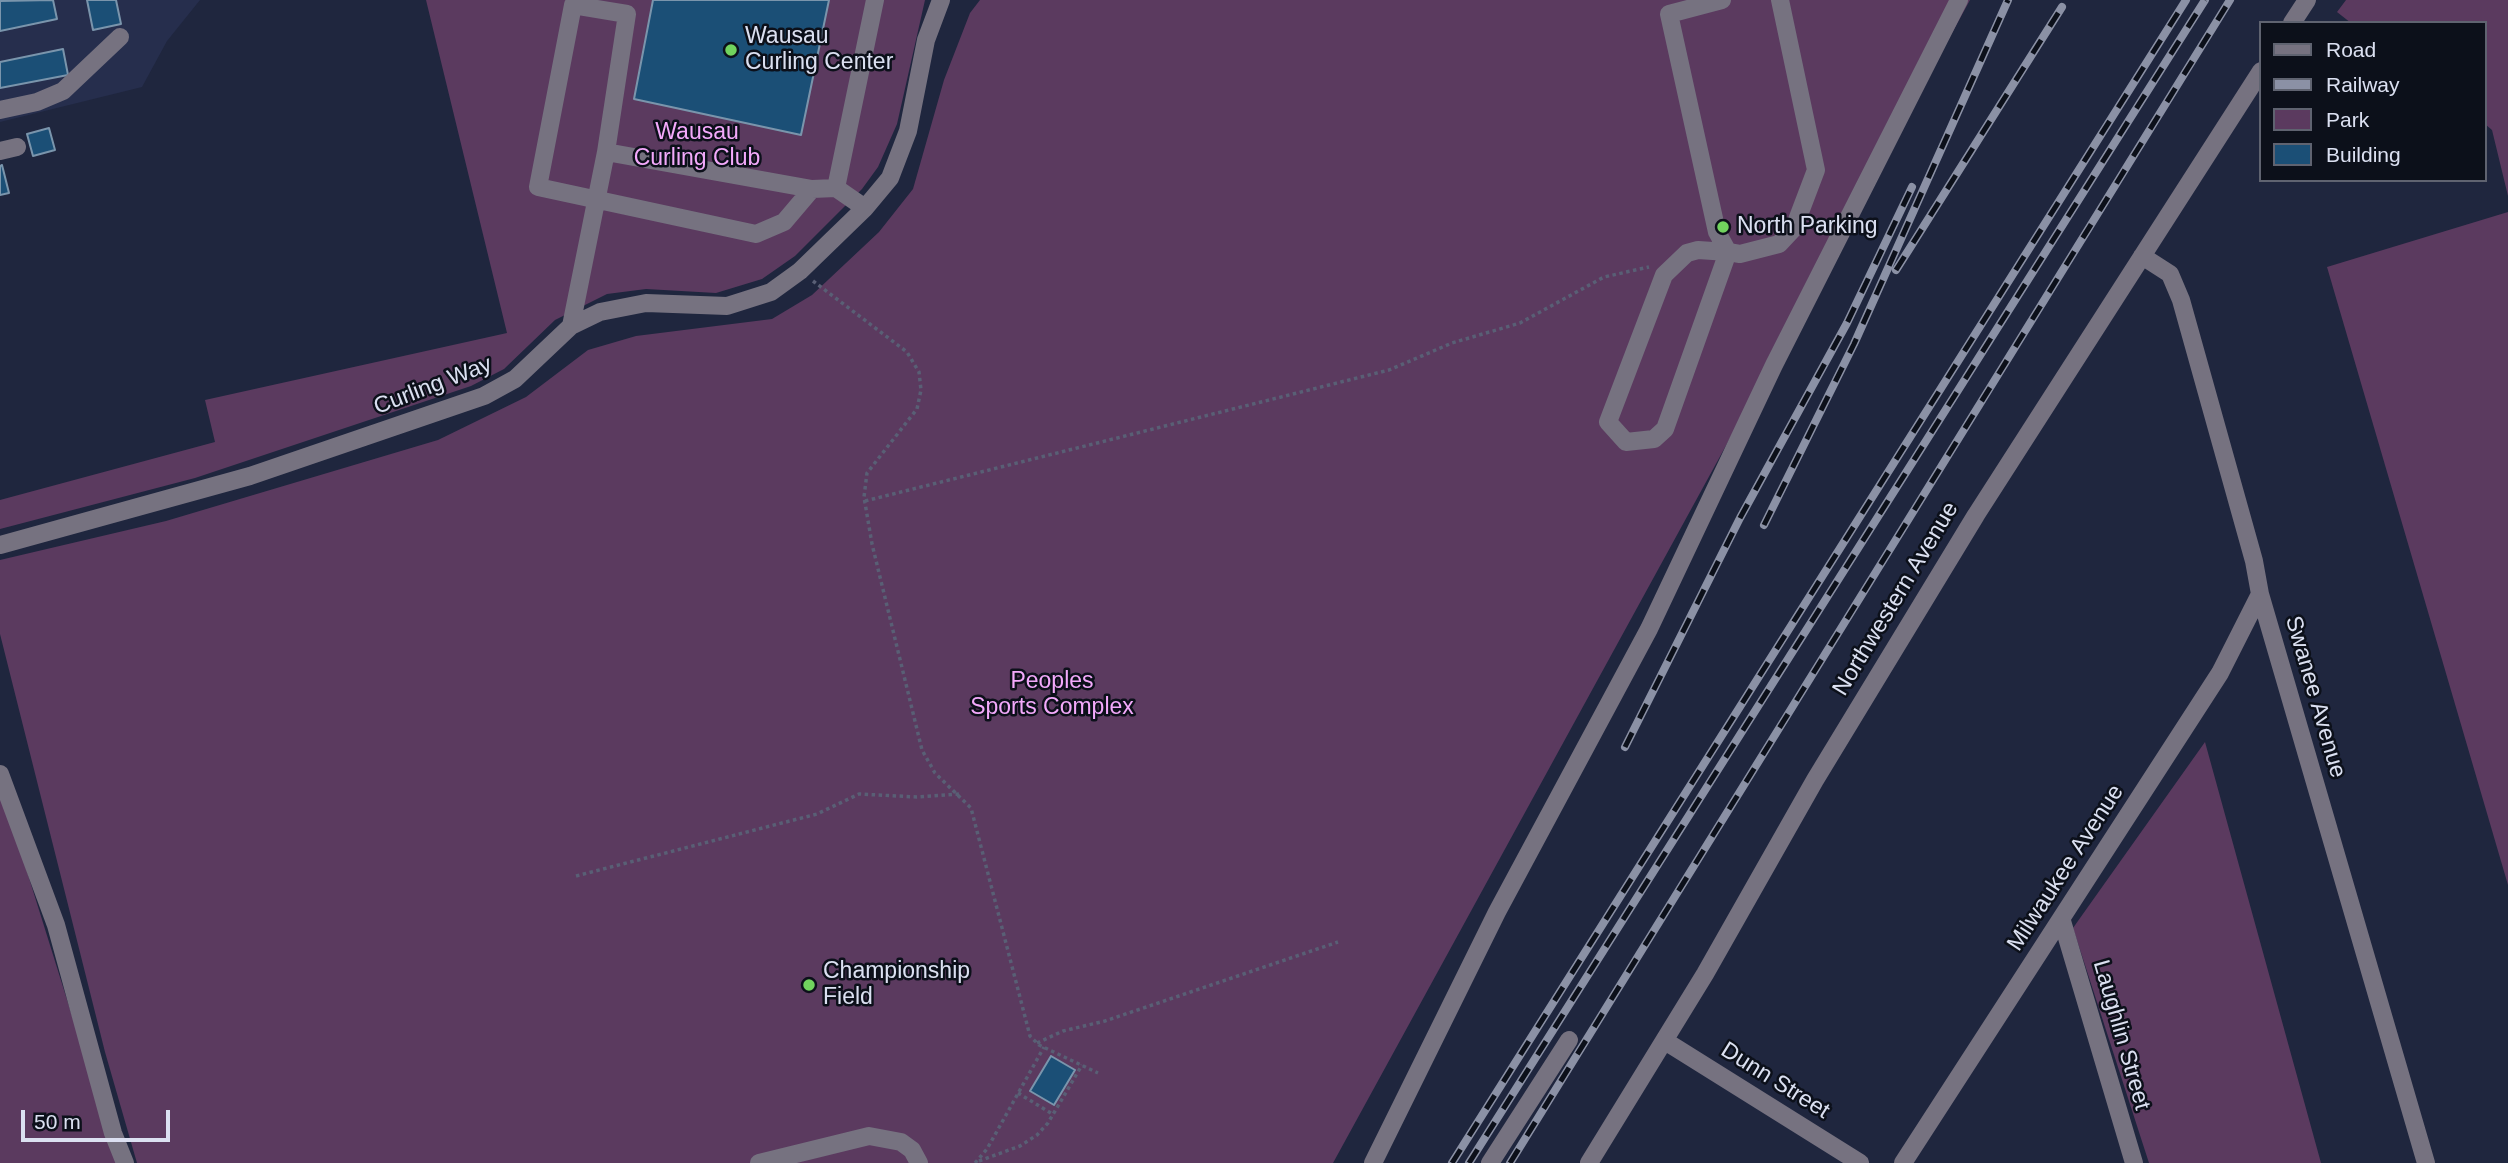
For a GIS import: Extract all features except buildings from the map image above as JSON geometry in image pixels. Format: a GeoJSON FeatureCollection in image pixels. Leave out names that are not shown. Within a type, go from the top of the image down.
{"type":"FeatureCollection","features":[{"type":"Feature","properties":{"kind":"street"},"geometry":{"type":"LineString","coordinates":[[836,188],[876,0]]}},
{"type":"Feature","properties":{"kind":"street","name":"Curling Way"},"geometry":{"type":"LineString","coordinates":[[0,545],[250,476],[484,396],[515,379],[570,326],[600,312],[636,304],[712,308],[739,304],[771,292],[803,268],[865,208],[890,178],[902,151],[926,40],[941,0]]}},
{"type":"Feature","properties":{"kind":"street"},"geometry":{"type":"LineString","coordinates":[[1721,0],[1669,14],[1717,232],[1728,252],[1665,429],[1654,439],[1626,442],[1608,422],[1664,275],[1687,253],[1728,252],[1740,254],[1779,244],[1794,228],[1816,170],[1780,0]]}},
{"type":"Feature","properties":{"kind":"street"},"geometry":{"type":"LineString","coordinates":[[1373,1163],[1497,912],[1649,629],[1774,365],[1959,0]]}},
{"type":"Feature","properties":{"kind":"street"},"geometry":{"type":"LineString","coordinates":[[2293,21],[2307,0]]}},
{"type":"Feature","properties":{"kind":"street"},"geometry":{"type":"LineString","coordinates":[[570,326],[597,199],[606,152],[627,14],[573,5],[538,187],[597,199],[756,234],[784,222],[812,189]]}},
{"type":"Feature","properties":{"kind":"street"},"geometry":{"type":"LineString","coordinates":[[0,110],[46,100],[63,91],[120,37]]}},
{"type":"Feature","properties":{"kind":"street","name":"Northwestern Avenue"},"geometry":{"type":"LineString","coordinates":[[1589,1163],[1665,1041],[1815,780],[1962,538],[2260,73]]}},
{"type":"Feature","properties":{"kind":"street"},"geometry":{"type":"LineString","coordinates":[[606,152],[812,189],[836,188],[865,208]]}},
{"type":"Feature","properties":{"kind":"street","name":"Swanee Avenue"},"geometry":{"type":"LineString","coordinates":[[2143,256],[2170,274],[2181,300],[2254,561],[2260,594],[2426,1163]]}},
{"type":"Feature","properties":{"kind":"street","name":"Milwaukee Avenue"},"geometry":{"type":"LineString","coordinates":[[1903,1163],[2220,673],[2260,594]]}},
{"type":"Feature","properties":{"kind":"street"},"geometry":{"type":"LineString","coordinates":[[0,774],[56,925],[111,1124],[125,1163]]}},
{"type":"Feature","properties":{"kind":"street","name":"Laughlin Street"},"geometry":{"type":"LineString","coordinates":[[2062,921],[2134,1163]]}},
{"type":"Feature","properties":{"kind":"street"},"geometry":{"type":"LineString","coordinates":[[1490,1163],[1569,1040]]}},
{"type":"Feature","properties":{"kind":"street","name":"Dunn Street"},"geometry":{"type":"LineString","coordinates":[[1665,1041],[1860,1163]]}},
{"type":"Feature","properties":{"kind":"street"},"geometry":{"type":"LineString","coordinates":[[759,1163],[869,1136],[901,1142],[912,1150],[919,1163]]}},
{"type":"Feature","properties":{"kind":"path"},"geometry":{"type":"LineString","coordinates":[[864,501],[1389,370],[1452,343],[1520,323],[1618,272],[1672,266]]}},
{"type":"Feature","properties":{"kind":"path"},"geometry":{"type":"LineString","coordinates":[[803,268],[841,304],[907,352],[919,372],[921,390],[917,409],[867,473],[864,501],[922,750],[935,773],[971,807],[1020,1008],[1030,1036],[1044,1047],[1098,1073]]}},
{"type":"Feature","properties":{"kind":"path"},"geometry":{"type":"LineString","coordinates":[[576,876],[817,814],[859,794],[960,794]]}},
{"type":"Feature","properties":{"kind":"path"},"geometry":{"type":"LineString","coordinates":[[1037,1043],[1063,1031],[1117,1017],[1338,943]]}},
{"type":"Feature","properties":{"kind":"path"},"geometry":{"type":"LineString","coordinates":[[977,1162],[1044,1047]]}},
{"type":"Feature","properties":{"kind":"path"},"geometry":{"type":"LineString","coordinates":[[977,1162],[1030,1141],[1054,1115],[1082,1065]]}},
{"type":"Feature","properties":{"kind":"path"},"geometry":{"type":"LineString","coordinates":[[1018,1093],[1054,1115]]}},
{"type":"Feature","properties":{"kind":"shaded area"},"geometry":{"type":"Polygon","coordinates":[[[0,0],[200,0],[167,41],[142,87],[0,122],[0,0]]]}},
{"type":"Feature","properties":{"kind":"green space","name":"Wausau Curling Club"},"geometry":{"type":"Polygon","coordinates":[[[426,0],[925,0],[897,124],[878,167],[862,189],[795,256],[762,279],[716,293],[646,289],[607,294],[555,320],[504,369],[471,386],[195,478],[0,529],[0,500],[215,442],[205,400],[507,333],[426,0]]]}},
{"type":"Feature","properties":{"kind":"green space","name":"Peoples Sports Complex"},"geometry":{"type":"Polygon","coordinates":[[[980,0],[1970,0],[1333,1163],[137,1163],[105,1052],[0,634],[0,560],[166,521],[438,440],[526,397],[588,350],[636,336],[772,319],[812,295],[879,232],[913,189],[944,80],[970,13],[980,0]]]}},
{"type":"Feature","properties":{"kind":"green space"},"geometry":{"type":"Polygon","coordinates":[[[2346,0],[2508,0],[2508,196],[2492,130],[2487,126],[2487,21],[2348,21],[2337,12],[2346,0]]]}},
{"type":"Feature","properties":{"kind":"green space"},"geometry":{"type":"Polygon","coordinates":[[[2508,212],[2508,885],[2327,267],[2508,212]]]}},
{"type":"Feature","properties":{"kind":"green space"},"geometry":{"type":"Polygon","coordinates":[[[2205,742],[2321,1163],[2149,1163],[2073,928],[2205,742]]]}},
{"type":"Feature","properties":{"kind":"green space"},"geometry":{"type":"Polygon","coordinates":[[[0,785],[118,1163],[0,1163],[0,785]]]}},
{"type":"Feature","properties":{"kind":"railway"},"geometry":{"type":"LineString","coordinates":[[1764,525],[1854,344],[2008,0]]}},
{"type":"Feature","properties":{"kind":"railway"},"geometry":{"type":"LineString","coordinates":[[1452,1163],[2186,0]]}},
{"type":"Feature","properties":{"kind":"railway"},"geometry":{"type":"LineString","coordinates":[[1469,1163],[2205,0]]}},
{"type":"Feature","properties":{"kind":"railway"},"geometry":{"type":"LineString","coordinates":[[1510,1163],[2230,0]]}},
{"type":"Feature","properties":{"kind":"railway"},"geometry":{"type":"LineString","coordinates":[[1896,270],[2062,7]]}},
{"type":"Feature","properties":{"kind":"railway"},"geometry":{"type":"LineString","coordinates":[[1625,747],[1740,518],[1847,323],[1912,187]]}},
{"type":"Feature","properties":{"kind":"place","name":"Wausau Curling Center"},"geometry":{"type":"Point","coordinates":[731,50]}},
{"type":"Feature","properties":{"kind":"place","name":"North Parking"},"geometry":{"type":"Point","coordinates":[1723,227]}},
{"type":"Feature","properties":{"kind":"place","name":"Championship Field"},"geometry":{"type":"Point","coordinates":[809,985]}}]}
